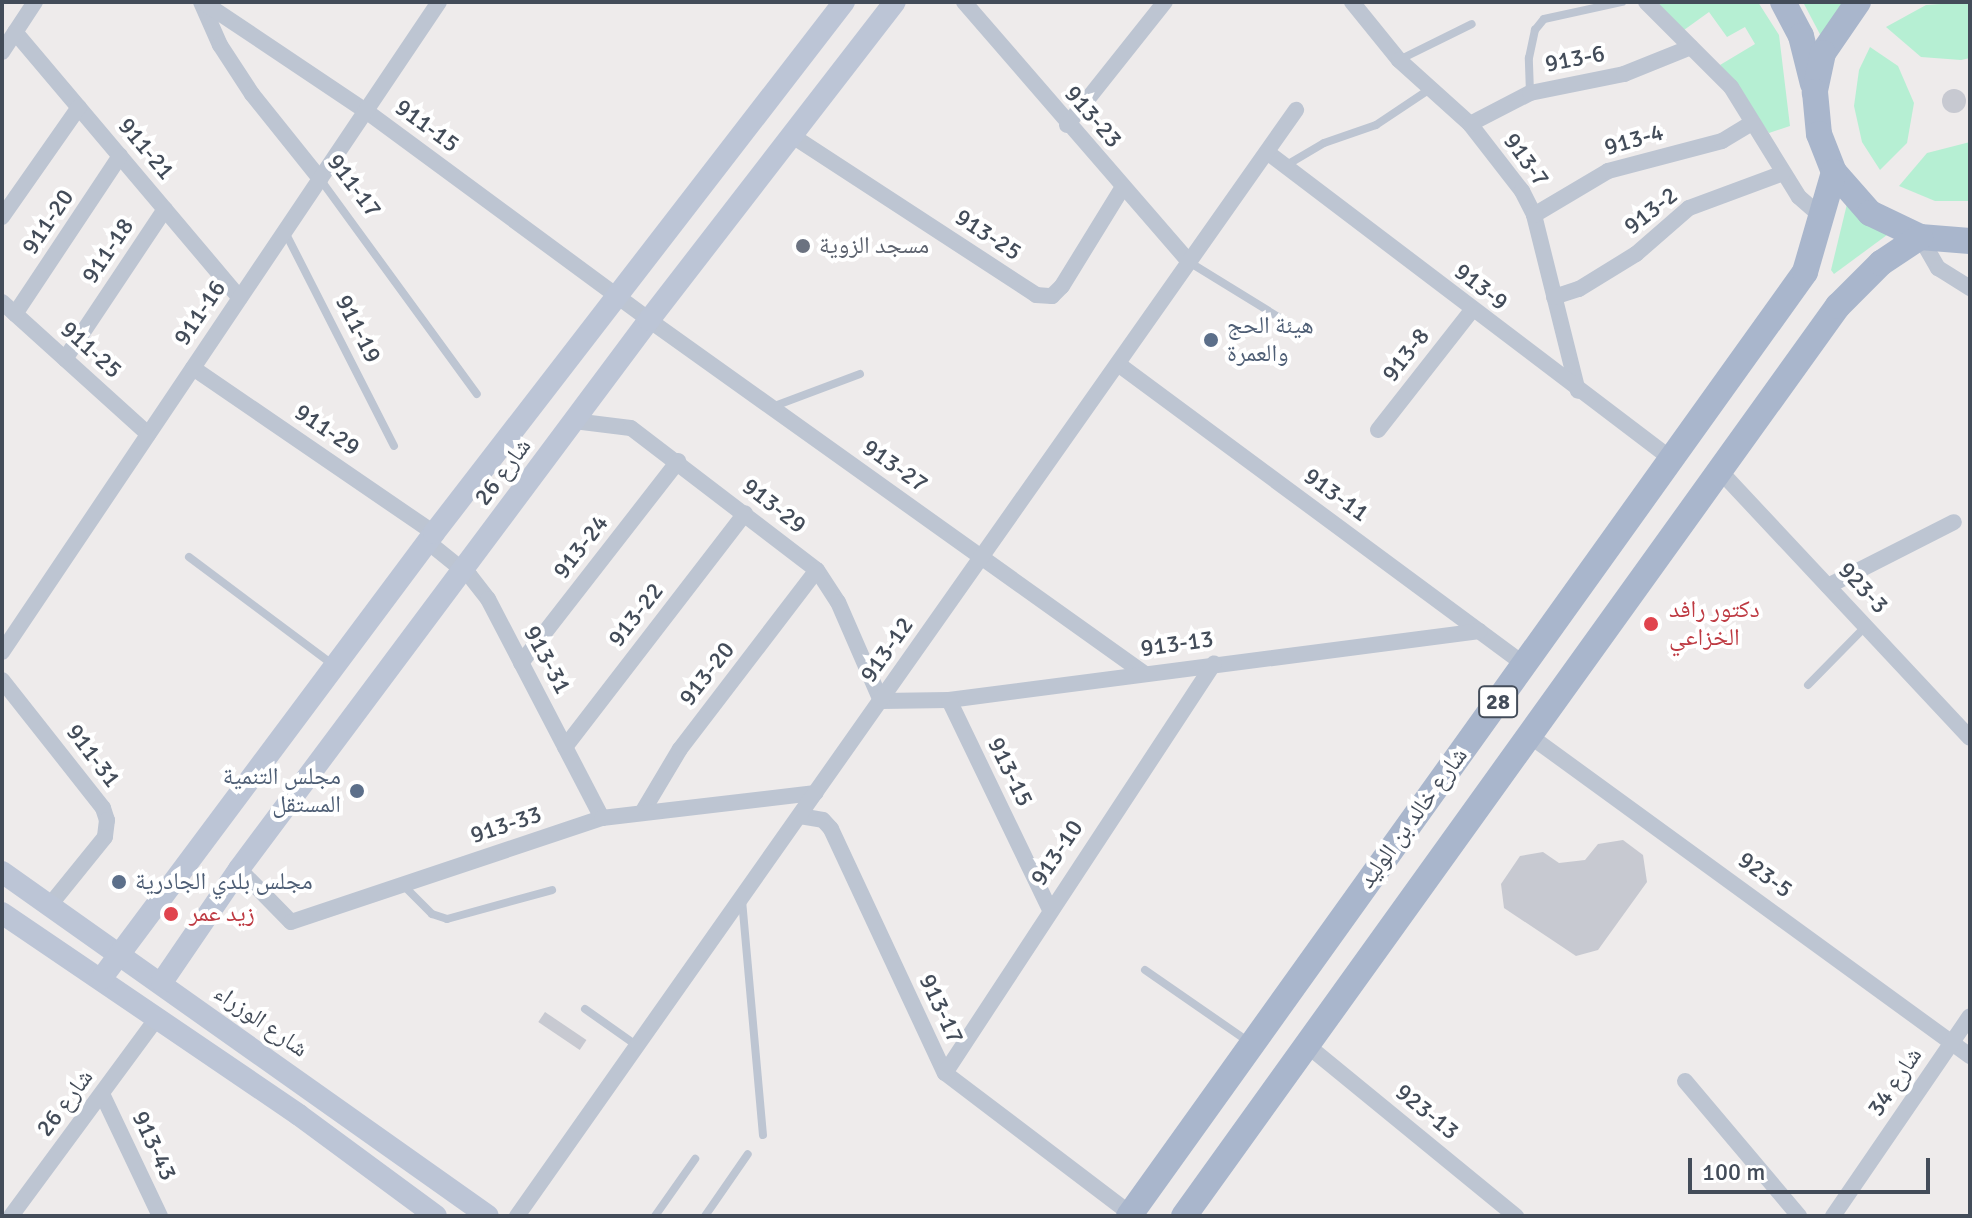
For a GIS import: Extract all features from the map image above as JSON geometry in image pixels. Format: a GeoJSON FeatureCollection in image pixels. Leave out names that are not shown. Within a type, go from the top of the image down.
{"type":"FeatureCollection","features":[{"type":"Feature","properties":{"kind":"main road"},"geometry":{"type":"LineString","coordinates":[[1783,2],[1801,36],[1815,92],[1819,134],[1834,172],[1870,213],[1920,237],[1970,241]]}},
{"type":"Feature","properties":{"kind":"main road"},"geometry":{"type":"LineString","coordinates":[[1815,92],[1823,53],[1858,2]]}},
{"type":"Feature","properties":{"kind":"main road","name":"شارع خالد بن الوليد"},"geometry":{"type":"LineString","coordinates":[[1130,1215],[1250,1043],[1525,665],[1669,457],[1805,272],[1824,219],[1834,172]]}},
{"type":"Feature","properties":{"kind":"main road","name":"شارع خالد بن الوليد"},"geometry":{"type":"LineString","coordinates":[[1184,1216],[1838,306],[1881,263],[1920,237]]}},
{"type":"Feature","properties":{"kind":"street"},"geometry":{"type":"LineString","coordinates":[[2,52],[35,2]]}},
{"type":"Feature","properties":{"kind":"street","name":"911-15"},"geometry":{"type":"LineString","coordinates":[[202,2],[366,111],[618,295]]}},
{"type":"Feature","properties":{"kind":"street","name":"911-17"},"geometry":{"type":"LineString","coordinates":[[202,2],[220,45],[252,94],[320,179]]}},
{"type":"Feature","properties":{"kind":"street","name":"911-16"},"geometry":{"type":"LineString","coordinates":[[2,652],[439,2]]}},
{"type":"Feature","properties":{"kind":"street","name":"شارع 26"},"geometry":{"type":"LineString","coordinates":[[162,982],[239,869],[649,320],[895,2]]}},
{"type":"Feature","properties":{"kind":"street","name":"913-23"},"geometry":{"type":"LineString","coordinates":[[964,2],[1067,125],[1189,262]]}},
{"type":"Feature","properties":{"kind":"street"},"geometry":{"type":"LineString","coordinates":[[1067,125],[1165,2]]}},
{"type":"Feature","properties":{"kind":"street","name":"913-7"},"geometry":{"type":"LineString","coordinates":[[1352,2],[1399,60],[1470,124],[1534,215],[1578,391]]}},
{"type":"Feature","properties":{"kind":"street"},"geometry":{"type":"LineString","coordinates":[[1646,2],[1731,87],[1799,197],[1824,219]]}},
{"type":"Feature","properties":{"kind":"street","name":"شارع 26"},"geometry":{"type":"LineString","coordinates":[[101,979],[431,537],[724,158],[835,7]]}},
{"type":"Feature","properties":{"kind":"street","name":"911-21"},"geometry":{"type":"LineString","coordinates":[[15,32],[240,298]]}},
{"type":"Feature","properties":{"kind":"street","name":"913-6"},"geometry":{"type":"LineString","coordinates":[[1470,124],[1530,93],[1624,74],[1691,47]]}},
{"type":"Feature","properties":{"kind":"street"},"geometry":{"type":"LineString","coordinates":[[2,217],[79,107]]}},
{"type":"Feature","properties":{"kind":"street","name":"913-12"},"geometry":{"type":"LineString","coordinates":[[517,1216],[1296,110]]}},
{"type":"Feature","properties":{"kind":"street","name":"913-4"},"geometry":{"type":"LineString","coordinates":[[1534,215],[1608,171],[1722,141],[1752,123]]}},
{"type":"Feature","properties":{"kind":"street","name":"913-25"},"geometry":{"type":"LineString","coordinates":[[791,135],[1036,295],[1052,296],[1062,286],[1123,187]]}},
{"type":"Feature","properties":{"kind":"street","name":"913-9"},"geometry":{"type":"LineString","coordinates":[[1267,152],[1578,391],[1669,457]]}},
{"type":"Feature","properties":{"kind":"street","name":"911-20"},"geometry":{"type":"LineString","coordinates":[[15,314],[120,156]]}},
{"type":"Feature","properties":{"kind":"street"},"geometry":{"type":"LineString","coordinates":[[724,158],[755,182]]}},
{"type":"Feature","properties":{"kind":"street","name":"913-2"},"geometry":{"type":"LineString","coordinates":[[1554,297],[1579,289],[1636,254],[1689,208],[1783,173]]}},
{"type":"Feature","properties":{"kind":"street","name":"911-18"},"geometry":{"type":"LineString","coordinates":[[65,359],[165,209]]}},
{"type":"Feature","properties":{"kind":"street"},"geometry":{"type":"LineString","coordinates":[[1920,237],[1938,268],[1970,288]]}},
{"type":"Feature","properties":{"kind":"street","name":"913-27"},"geometry":{"type":"LineString","coordinates":[[618,295],[1145,674]]}},
{"type":"Feature","properties":{"kind":"street","name":"911-25"},"geometry":{"type":"LineString","coordinates":[[2,302],[148,434]]}},
{"type":"Feature","properties":{"kind":"street","name":"913-8"},"geometry":{"type":"LineString","coordinates":[[1378,430],[1472,310]]}},
{"type":"Feature","properties":{"kind":"street","name":"913-11"},"geometry":{"type":"LineString","coordinates":[[1118,364],[1525,665]]}},
{"type":"Feature","properties":{"kind":"street","name":"911-29"},"geometry":{"type":"LineString","coordinates":[[193,368],[431,537]]}},
{"type":"Feature","properties":{"kind":"street","name":"913-29"},"geometry":{"type":"LineString","coordinates":[[574,421],[631,428],[817,570],[838,602],[881,701]]}},
{"type":"Feature","properties":{"kind":"street","name":"913-24"},"geometry":{"type":"LineString","coordinates":[[521,663],[678,461]]}},
{"type":"Feature","properties":{"kind":"street","name":"923-3"},"geometry":{"type":"LineString","coordinates":[[1721,472],[1970,738]]}},
{"type":"Feature","properties":{"kind":"street","name":"913-22"},"geometry":{"type":"LineString","coordinates":[[565,747],[745,513]]}},
{"type":"Feature","properties":{"kind":"street"},"geometry":{"type":"LineString","coordinates":[[1828,586],[1954,522]]}},
{"type":"Feature","properties":{"kind":"street","name":"913-31"},"geometry":{"type":"LineString","coordinates":[[431,537],[488,599],[602,818]]}},
{"type":"Feature","properties":{"kind":"street","name":"913-20"},"geometry":{"type":"LineString","coordinates":[[643,811],[680,749],[817,570]]}},
{"type":"Feature","properties":{"kind":"street","name":"913-13"},"geometry":{"type":"LineString","coordinates":[[881,701],[949,700],[1214,663],[1480,631]]}},
{"type":"Feature","properties":{"kind":"street","name":"913-10"},"geometry":{"type":"LineString","coordinates":[[945,1073],[1049,908],[1214,663]]}},
{"type":"Feature","properties":{"kind":"street","name":"911-31"},"geometry":{"type":"LineString","coordinates":[[2,680],[103,808],[107,820],[105,837],[50,905]]}},
{"type":"Feature","properties":{"kind":"street","name":"913-15"},"geometry":{"type":"LineString","coordinates":[[949,700],[1049,908]]}},
{"type":"Feature","properties":{"kind":"street","name":"923-5"},"geometry":{"type":"LineString","coordinates":[[1530,736],[1970,1056]]}},
{"type":"Feature","properties":{"kind":"street","name":"913-33"},"geometry":{"type":"LineString","coordinates":[[239,869],[291,922],[602,818],[816,793]]}},
{"type":"Feature","properties":{"kind":"street","name":"913-17"},"geometry":{"type":"LineString","coordinates":[[800,816],[823,820],[831,829],[945,1073],[1130,1215]]}},
{"type":"Feature","properties":{"kind":"street","name":"شارع الوزراء"},"geometry":{"type":"LineString","coordinates":[[2,872],[319,1093],[488,1216]]}},
{"type":"Feature","properties":{"kind":"street"},"geometry":{"type":"LineString","coordinates":[[2,913],[299,1115],[436,1216]]}},
{"type":"Feature","properties":{"kind":"street","name":"شارع 34"},"geometry":{"type":"LineString","coordinates":[[1833,1216],[1970,1016]]}},
{"type":"Feature","properties":{"kind":"street","name":"شارع 26"},"geometry":{"type":"LineString","coordinates":[[11,1216],[103,1096],[157,1018]]}},
{"type":"Feature","properties":{"kind":"street","name":"923-13"},"geometry":{"type":"LineString","coordinates":[[1308,1046],[1516,1216]]}},
{"type":"Feature","properties":{"kind":"street"},"geometry":{"type":"LineString","coordinates":[[1685,1081],[1799,1216]]}},
{"type":"Feature","properties":{"kind":"street"},"geometry":{"type":"LineString","coordinates":[[299,1115],[319,1093]]}},
{"type":"Feature","properties":{"kind":"street","name":"913-43"},"geometry":{"type":"LineString","coordinates":[[103,1096],[160,1216]]}},
{"type":"Feature","properties":{"kind":"lane"},"geometry":{"type":"LineString","coordinates":[[1530,93],[1529,58],[1535,30],[1544,19],[1622,2]]}},
{"type":"Feature","properties":{"kind":"lane"},"geometry":{"type":"LineString","coordinates":[[1399,60],[1472,24]]}},
{"type":"Feature","properties":{"kind":"lane"},"geometry":{"type":"LineString","coordinates":[[1285,166],[1324,143],[1376,125],[1430,89]]}},
{"type":"Feature","properties":{"kind":"lane","name":"911-17"},"geometry":{"type":"LineString","coordinates":[[320,179],[477,394]]}},
{"type":"Feature","properties":{"kind":"lane","name":"911-19"},"geometry":{"type":"LineString","coordinates":[[285,231],[394,446]]}},
{"type":"Feature","properties":{"kind":"lane"},"geometry":{"type":"LineString","coordinates":[[1189,262],[1288,323]]}},
{"type":"Feature","properties":{"kind":"lane"},"geometry":{"type":"LineString","coordinates":[[771,407],[860,374]]}},
{"type":"Feature","properties":{"kind":"lane"},"geometry":{"type":"LineString","coordinates":[[189,557],[334,666]]}},
{"type":"Feature","properties":{"kind":"lane"},"geometry":{"type":"LineString","coordinates":[[1808,685],[1866,626]]}},
{"type":"Feature","properties":{"kind":"lane"},"geometry":{"type":"LineString","coordinates":[[403,885],[432,914],[447,919],[552,890]]}},
{"type":"Feature","properties":{"kind":"lane"},"geometry":{"type":"LineString","coordinates":[[742,900],[763,1135]]}},
{"type":"Feature","properties":{"kind":"lane"},"geometry":{"type":"LineString","coordinates":[[1145,970],[1250,1043]]}},
{"type":"Feature","properties":{"kind":"lane"},"geometry":{"type":"LineString","coordinates":[[585,1009],[636,1045]]}},
{"type":"Feature","properties":{"kind":"lane"},"geometry":{"type":"LineString","coordinates":[[705,1216],[748,1154]]}},
{"type":"Feature","properties":{"kind":"lane"},"geometry":{"type":"LineString","coordinates":[[655,1216],[695,1159]]}},
{"type":"Feature","properties":{"kind":"green space"},"geometry":{"type":"Polygon","coordinates":[[[1654,2],[1758,2],[1779,35],[1790,126],[1769,133],[1720,65],[1755,44],[1745,27],[1727,37],[1709,12],[1684,30],[1654,2]]]}},
{"type":"Feature","properties":{"kind":"green space"},"geometry":{"type":"Polygon","coordinates":[[[1803,2],[1847,2],[1823,40],[1803,2]]]}},
{"type":"Feature","properties":{"kind":"green space"},"geometry":{"type":"Polygon","coordinates":[[[1970,2],[1970,58],[1921,57],[1886,27],[1926,5],[1970,2]]]}},
{"type":"Feature","properties":{"kind":"green space"},"geometry":{"type":"Polygon","coordinates":[[[1870,47],[1898,66],[1914,103],[1907,143],[1880,170],[1862,142],[1854,106],[1859,70],[1870,47]]]}},
{"type":"Feature","properties":{"kind":"green space"},"geometry":{"type":"Polygon","coordinates":[[[1970,142],[1970,201],[1935,201],[1899,186],[1927,153],[1970,142]]]}},
{"type":"Feature","properties":{"kind":"green space"},"geometry":{"type":"Polygon","coordinates":[[[1847,204],[1891,232],[1834,274],[1831,270],[1847,204]]]}},
{"type":"Feature","properties":{"kind":"building"},"geometry":{"type":"Polygon","coordinates":[[[1954,89],[1963,92],[1966,101],[1963,110],[1954,113],[1945,110],[1942,101],[1945,92],[1954,89]]]}},
{"type":"Feature","properties":{"kind":"building"},"geometry":{"type":"Polygon","coordinates":[[[1623,840],[1643,855],[1647,882],[1598,950],[1576,956],[1504,908],[1501,884],[1520,856],[1543,852],[1559,863],[1585,860],[1598,844],[1623,840]]]}},
{"type":"Feature","properties":{"kind":"building"},"geometry":{"type":"Polygon","coordinates":[[[545,1012],[586,1040],[580,1050],[538,1022],[545,1012]]]}},
{"type":"Feature","properties":{"kind":"place","name":"مسجد الزوية"},"geometry":{"type":"Point","coordinates":[803,246]}},
{"type":"Feature","properties":{"kind":"place","name":"هيئة الحج والعمرة"},"geometry":{"type":"Point","coordinates":[1211,340]}},
{"type":"Feature","properties":{"kind":"place","name":"دكتور رافد الخزاعي"},"geometry":{"type":"Point","coordinates":[1651,624]}},
{"type":"Feature","properties":{"kind":"place","name":"مجلس التنمية المستقل"},"geometry":{"type":"Point","coordinates":[357,791]}},
{"type":"Feature","properties":{"kind":"place","name":"مجلس بلدي الجادرية"},"geometry":{"type":"Point","coordinates":[119,882]}},
{"type":"Feature","properties":{"kind":"place","name":"زيد عمر"},"geometry":{"type":"Point","coordinates":[171,914]}}]}
